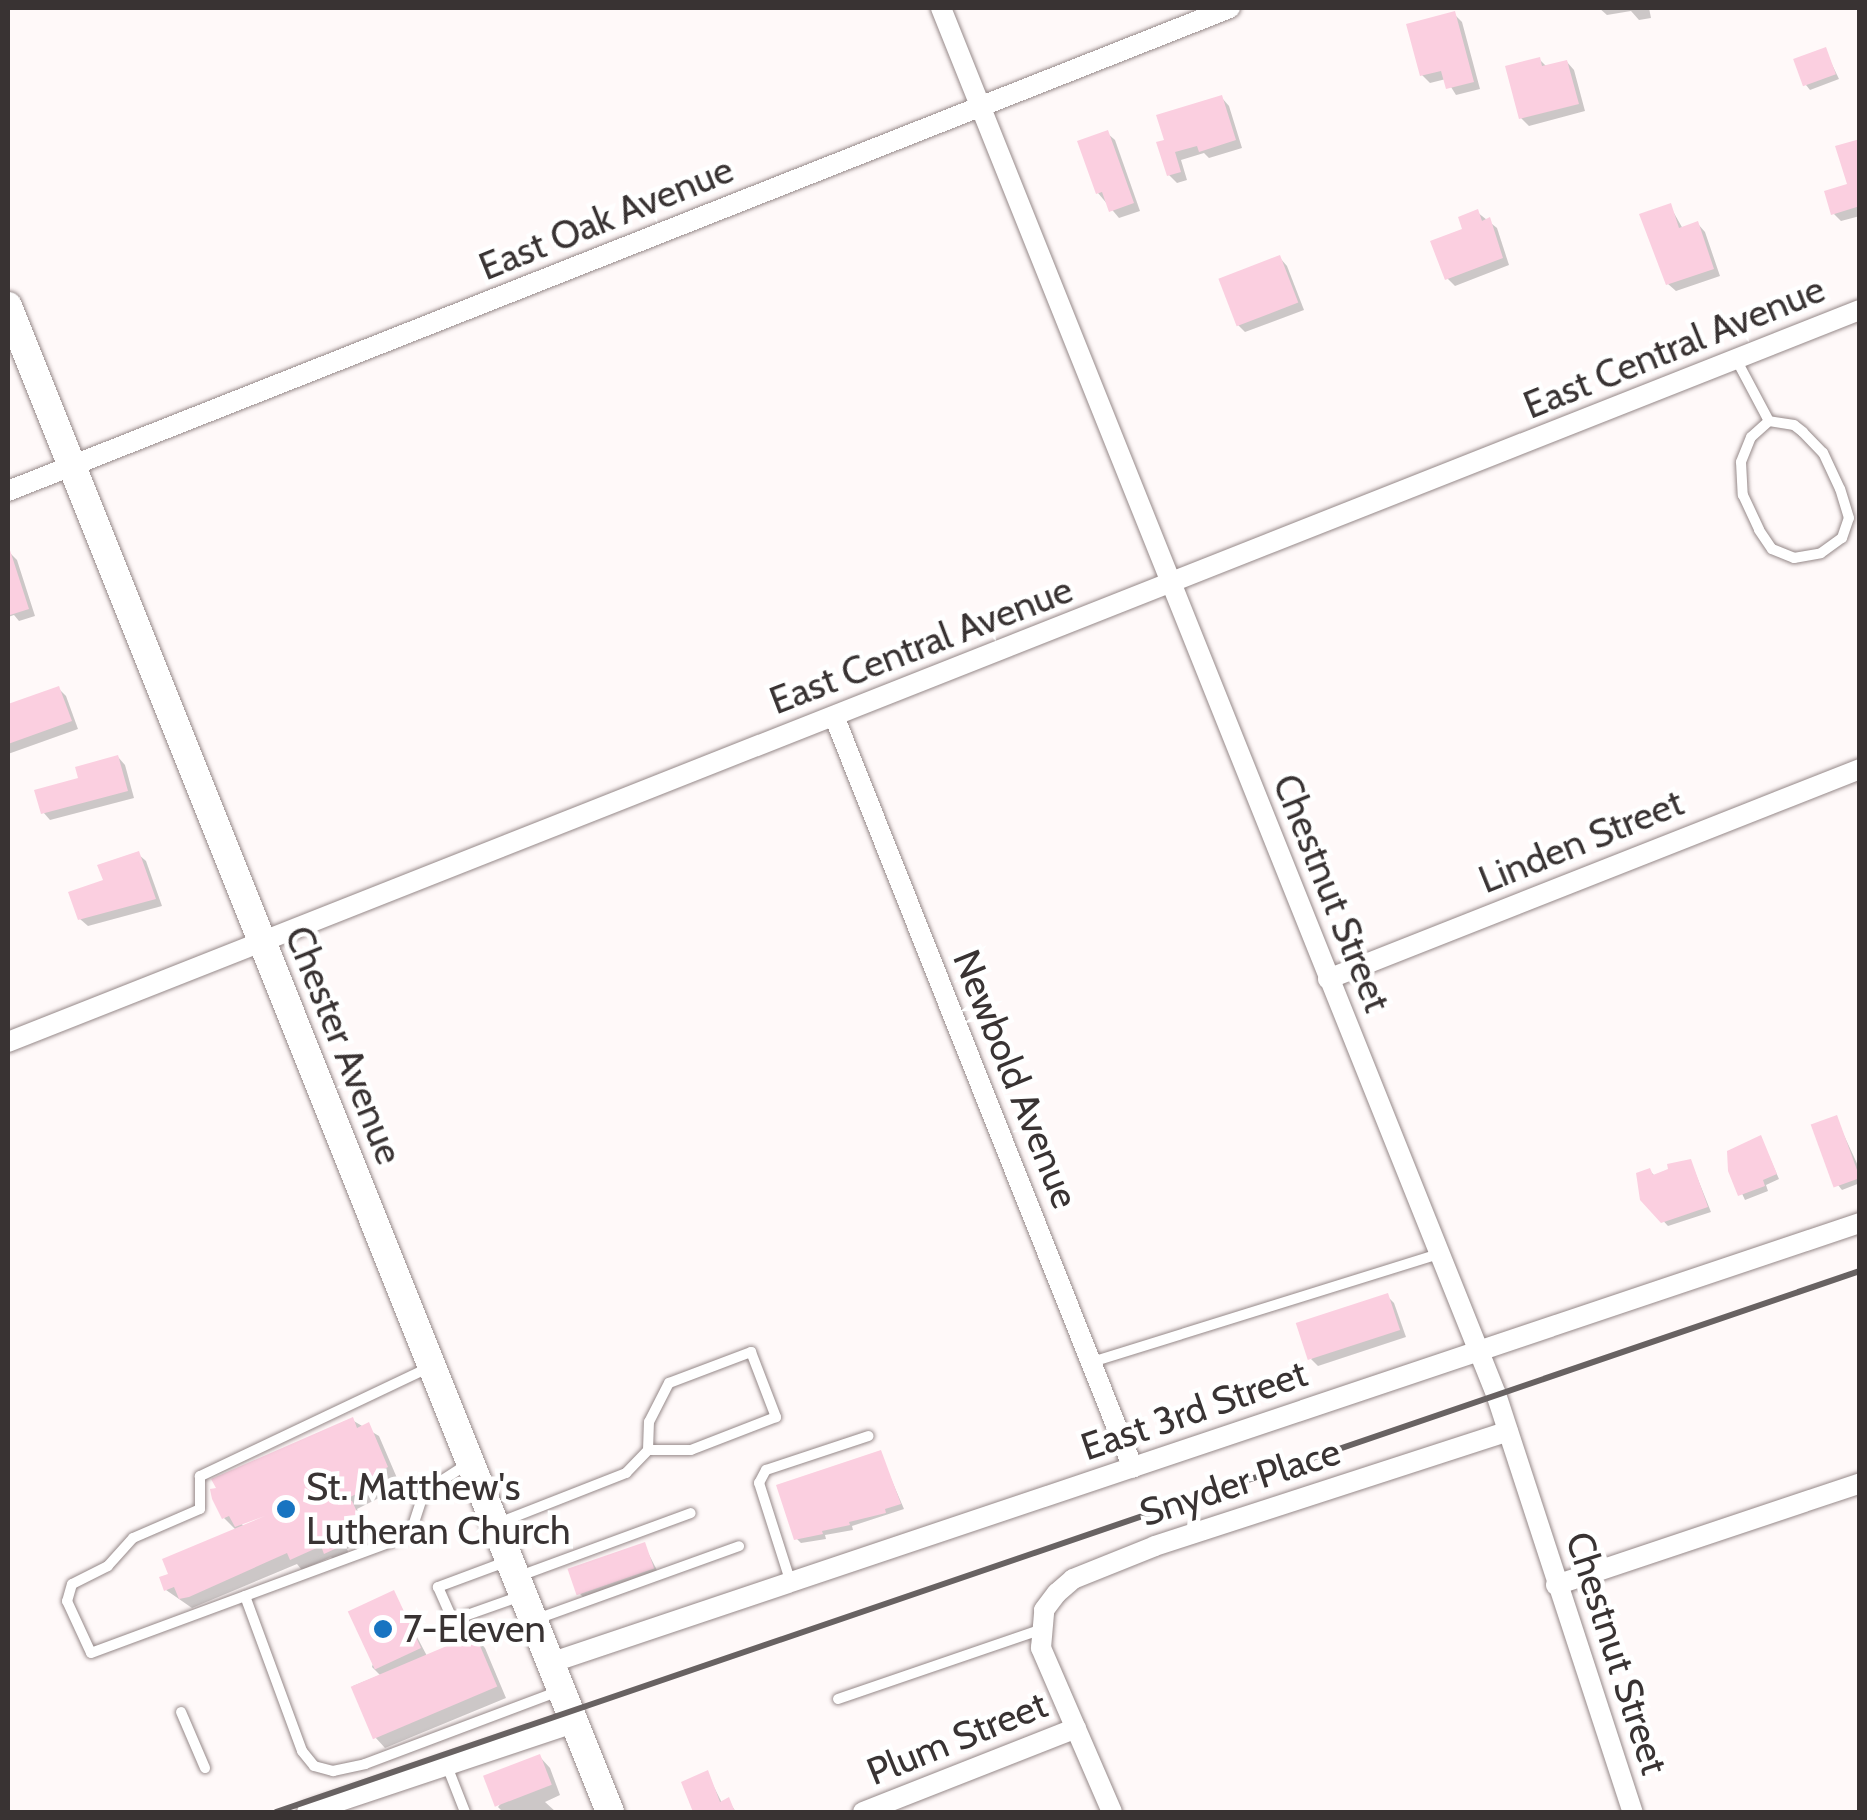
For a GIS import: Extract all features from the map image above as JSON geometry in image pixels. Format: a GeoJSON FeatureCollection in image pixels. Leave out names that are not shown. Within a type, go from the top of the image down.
{"type":"FeatureCollection","features":[{"type":"Feature","properties":{"kind":"main road","name":"Chester Avenue"},"geometry":{"type":"LineString","coordinates":[[8,306],[610,1812]]}},
{"type":"Feature","properties":{"kind":"street","name":"Chestnut Street"},"geometry":{"type":"LineString","coordinates":[[942,8],[1478,1351],[1633,1812]]}},
{"type":"Feature","properties":{"kind":"street","name":"East Oak Avenue"},"geometry":{"type":"LineString","coordinates":[[8,491],[1230,8]]}},
{"type":"Feature","properties":{"kind":"street","name":"East Central Avenue"},"geometry":{"type":"LineString","coordinates":[[8,1042],[1860,310]]}},
{"type":"Feature","properties":{"kind":"street","name":"Newbold Avenue"},"geometry":{"type":"LineString","coordinates":[[834,716],[1133,1468]]}},
{"type":"Feature","properties":{"kind":"street","name":"Linden Street"},"geometry":{"type":"LineString","coordinates":[[1328,979],[1860,769]]}},
{"type":"Feature","properties":{"kind":"street","name":"East 3rd Street"},"geometry":{"type":"LineString","coordinates":[[550,1663],[1860,1223]]}},
{"type":"Feature","properties":{"kind":"street","name":"Snyder Place"},"geometry":{"type":"LineString","coordinates":[[1040,1639],[1044,1610],[1057,1593],[1101,1566],[1508,1431]]}},
{"type":"Feature","properties":{"kind":"street"},"geometry":{"type":"LineString","coordinates":[[1556,1585],[1860,1483]]}},
{"type":"Feature","properties":{"kind":"street"},"geometry":{"type":"LineString","coordinates":[[1040,1639],[1112,1812]]}},
{"type":"Feature","properties":{"kind":"street"},"geometry":{"type":"LineString","coordinates":[[307,1812],[574,1724]]}},
{"type":"Feature","properties":{"kind":"street","name":"Plum Street"},"geometry":{"type":"LineString","coordinates":[[863,1812],[1076,1728]]}},
{"type":"Feature","properties":{"kind":"lane"},"geometry":{"type":"LineString","coordinates":[[1736,358],[1769,421]]}},
{"type":"Feature","properties":{"kind":"lane"},"geometry":{"type":"LineString","coordinates":[[1769,421],[1794,424],[1803,432],[1823,454],[1840,489],[1848,518],[1842,538],[1821,552],[1794,558],[1772,550],[1743,495],[1742,462],[1751,437],[1769,421]]}},
{"type":"Feature","properties":{"kind":"lane"},"geometry":{"type":"LineString","coordinates":[[1092,1362],[1439,1254]]}},
{"type":"Feature","properties":{"kind":"lane"},"geometry":{"type":"LineString","coordinates":[[495,1524],[626,1473],[648,1450],[649,1422],[669,1384],[751,1352],[776,1417],[691,1450],[648,1450]]}},
{"type":"Feature","properties":{"kind":"lane"},"geometry":{"type":"LineString","coordinates":[[432,1366],[200,1476],[200,1509],[133,1538],[108,1566],[72,1584],[68,1601],[91,1654],[410,1534],[424,1492],[470,1463]]}},
{"type":"Feature","properties":{"kind":"lane"},"geometry":{"type":"LineString","coordinates":[[790,1580],[759,1483],[766,1470],[869,1436]]}},
{"type":"Feature","properties":{"kind":"lane"},"geometry":{"type":"LineString","coordinates":[[691,1513],[520,1588],[453,1620],[438,1587],[520,1588],[739,1546]]}},
{"type":"Feature","properties":{"kind":"lane"},"geometry":{"type":"LineString","coordinates":[[245,1596],[302,1751],[314,1766],[332,1771],[366,1764],[560,1691]]}},
{"type":"Feature","properties":{"kind":"lane"},"geometry":{"type":"LineString","coordinates":[[838,1699],[1040,1639]]}},
{"type":"Feature","properties":{"kind":"lane"},"geometry":{"type":"LineString","coordinates":[[181,1712],[205,1768]]}},
{"type":"Feature","properties":{"kind":"lane"},"geometry":{"type":"LineString","coordinates":[[447,1766],[465,1812]]}},
{"type":"Feature","properties":{"kind":"building"},"geometry":{"type":"Polygon","coordinates":[[[1455,11],[1474,82],[1446,89],[1441,71],[1420,76],[1406,24],[1455,11]]]}},
{"type":"Feature","properties":{"kind":"building"},"geometry":{"type":"Polygon","coordinates":[[[1826,47],[1836,74],[1803,86],[1793,59],[1826,47]]]}},
{"type":"Feature","properties":{"kind":"building"},"geometry":{"type":"Polygon","coordinates":[[[1540,57],[1542,66],[1567,60],[1579,104],[1519,119],[1505,66],[1540,57]]]}},
{"type":"Feature","properties":{"kind":"building"},"geometry":{"type":"Polygon","coordinates":[[[1222,95],[1236,140],[1199,152],[1197,146],[1175,152],[1181,172],[1167,176],[1156,142],[1164,140],[1156,115],[1222,95]]]}},
{"type":"Feature","properties":{"kind":"building"},"geometry":{"type":"Polygon","coordinates":[[[1108,130],[1134,203],[1109,212],[1102,192],[1096,194],[1077,141],[1108,130]]]}},
{"type":"Feature","properties":{"kind":"building"},"geometry":{"type":"Polygon","coordinates":[[[1860,139],[1860,206],[1831,215],[1824,191],[1847,184],[1835,146],[1860,139]]]}},
{"type":"Feature","properties":{"kind":"building"},"geometry":{"type":"Polygon","coordinates":[[[1671,203],[1679,228],[1698,221],[1714,269],[1666,285],[1639,214],[1671,203]]]}},
{"type":"Feature","properties":{"kind":"building"},"geometry":{"type":"Polygon","coordinates":[[[1478,209],[1482,221],[1490,217],[1503,258],[1445,280],[1430,241],[1462,229],[1458,217],[1478,209]]]}},
{"type":"Feature","properties":{"kind":"building"},"geometry":{"type":"Polygon","coordinates":[[[1280,255],[1298,303],[1237,326],[1218,279],[1280,255]]]}},
{"type":"Feature","properties":{"kind":"building"},"geometry":{"type":"Polygon","coordinates":[[[8,544],[29,609],[10,615],[8,608],[8,544]]]}},
{"type":"Feature","properties":{"kind":"building"},"geometry":{"type":"Polygon","coordinates":[[[59,686],[72,721],[8,744],[8,704],[59,686]]]}},
{"type":"Feature","properties":{"kind":"building"},"geometry":{"type":"Polygon","coordinates":[[[118,755],[128,791],[41,814],[34,790],[78,778],[75,767],[118,755]]]}},
{"type":"Feature","properties":{"kind":"building"},"geometry":{"type":"Polygon","coordinates":[[[139,851],[156,899],[78,920],[68,892],[103,880],[97,865],[139,851]]]}},
{"type":"Feature","properties":{"kind":"building"},"geometry":{"type":"Polygon","coordinates":[[[1837,1115],[1860,1178],[1834,1188],[1811,1125],[1837,1115]]]}},
{"type":"Feature","properties":{"kind":"building"},"geometry":{"type":"Polygon","coordinates":[[[1761,1135],[1777,1174],[1763,1180],[1765,1186],[1738,1196],[1728,1171],[1727,1151],[1761,1135]]]}},
{"type":"Feature","properties":{"kind":"building"},"geometry":{"type":"Polygon","coordinates":[[[1691,1159],[1708,1207],[1661,1223],[1640,1200],[1636,1173],[1650,1168],[1653,1175],[1668,1169],[1667,1164],[1691,1159]]]}},
{"type":"Feature","properties":{"kind":"building"},"geometry":{"type":"Polygon","coordinates":[[[1388,1293],[1400,1330],[1308,1360],[1296,1323],[1388,1293]]]}},
{"type":"Feature","properties":{"kind":"building","name":"St. Matthew's Lutheran Church"},"geometry":{"type":"Polygon","coordinates":[[[353,1417],[357,1428],[369,1422],[388,1467],[378,1472],[383,1481],[346,1499],[352,1501],[364,1527],[338,1538],[341,1546],[324,1554],[321,1546],[290,1560],[287,1553],[189,1597],[179,1599],[174,1587],[164,1591],[159,1577],[168,1574],[162,1559],[265,1516],[235,1527],[229,1516],[222,1519],[212,1499],[210,1489],[216,1488],[211,1479],[353,1417]]]}},
{"type":"Feature","properties":{"kind":"building"},"geometry":{"type":"Polygon","coordinates":[[[881,1450],[901,1504],[885,1509],[886,1513],[794,1540],[776,1485],[881,1450]]]}},
{"type":"Feature","properties":{"kind":"building"},"geometry":{"type":"Polygon","coordinates":[[[645,1542],[654,1568],[577,1595],[567,1569],[645,1542]]]}},
{"type":"Feature","properties":{"kind":"building","name":"7-Eleven"},"geometry":{"type":"Polygon","coordinates":[[[394,1590],[421,1648],[375,1670],[348,1612],[394,1590]]]}},
{"type":"Feature","properties":{"kind":"building"},"geometry":{"type":"Polygon","coordinates":[[[475,1634],[497,1686],[373,1739],[351,1687],[475,1634]]]}},
{"type":"Feature","properties":{"kind":"building"},"geometry":{"type":"Polygon","coordinates":[[[540,1754],[552,1785],[495,1807],[483,1776],[540,1754]]]}},
{"type":"Feature","properties":{"kind":"building"},"geometry":{"type":"Polygon","coordinates":[[[708,1770],[720,1802],[729,1797],[735,1812],[693,1812],[681,1782],[708,1770]]]}},
{"type":"Feature","properties":{"kind":"railway"},"geometry":{"type":"LineString","coordinates":[[276,1812],[1860,1271]]}},
{"type":"Feature","properties":{"kind":"place","name":"St. Matthew's Lutheran Church"},"geometry":{"type":"Point","coordinates":[286,1509]}},
{"type":"Feature","properties":{"kind":"place","name":"7-Eleven"},"geometry":{"type":"Point","coordinates":[383,1629]}}]}
